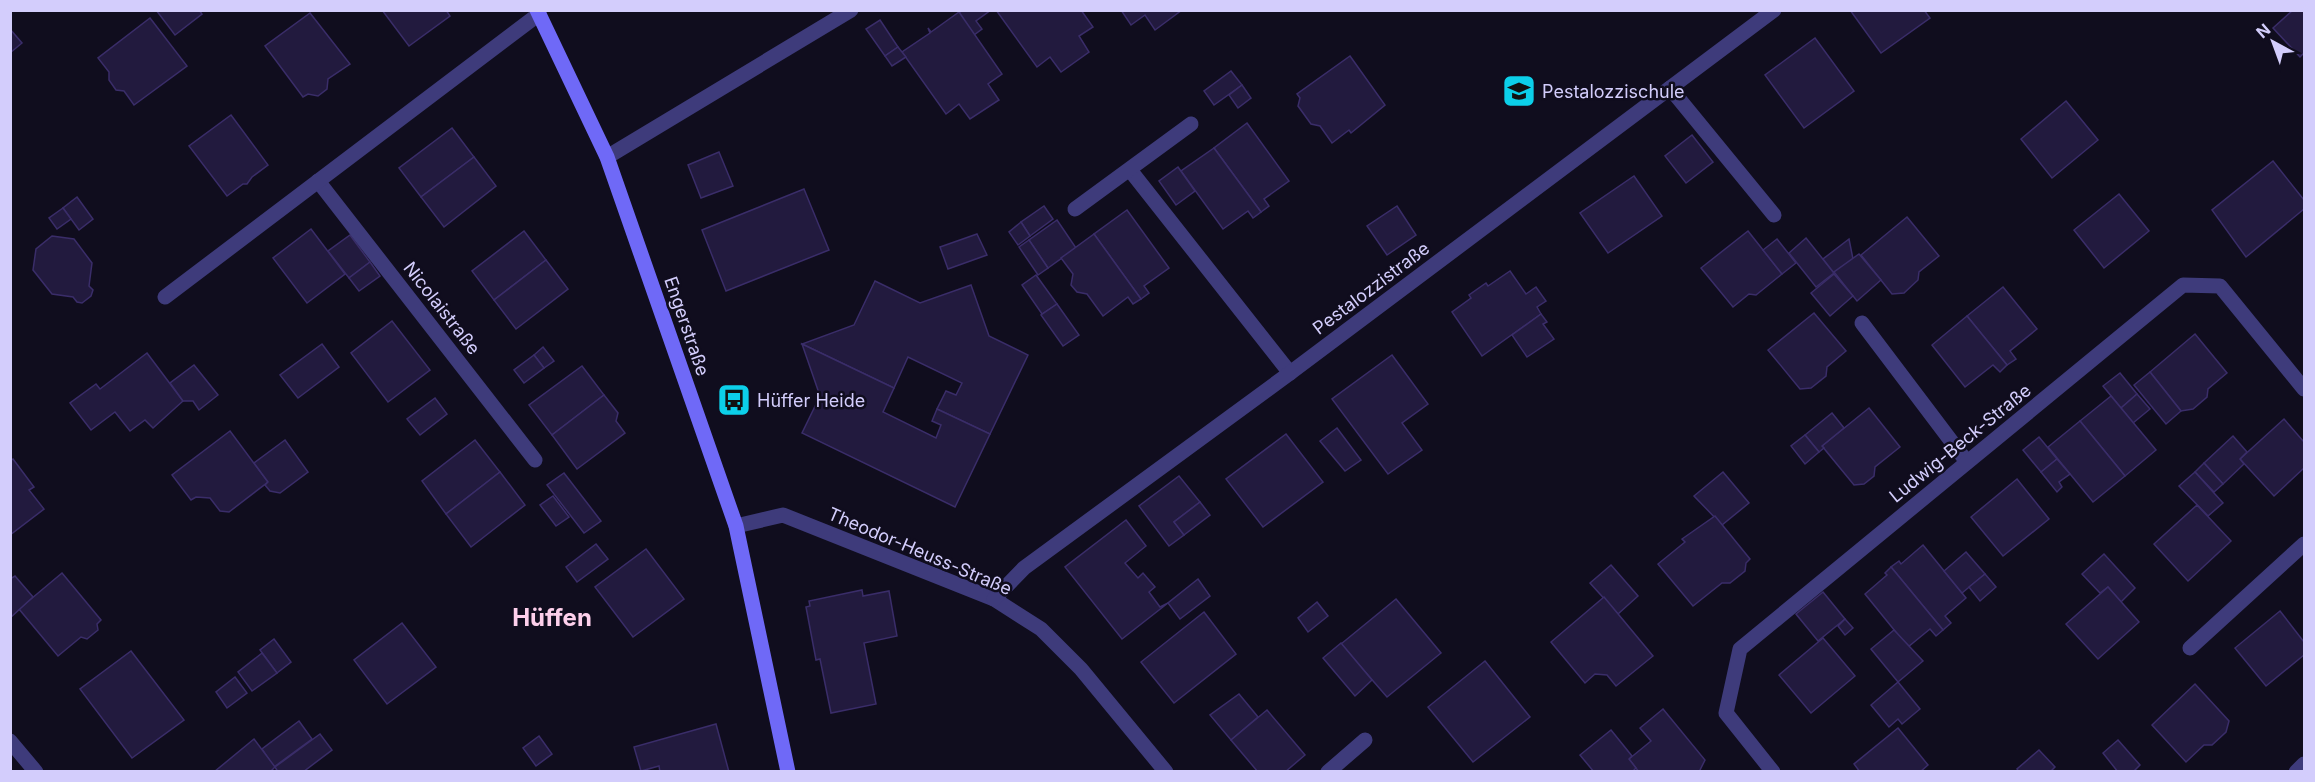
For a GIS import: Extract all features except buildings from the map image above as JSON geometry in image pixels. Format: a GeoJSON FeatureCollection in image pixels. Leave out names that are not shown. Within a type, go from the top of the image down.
{"type":"FeatureCollection","features":[{"type":"Feature","properties":{"kind":"main road","name":"Engerstraße"},"geometry":{"type":"LineString","coordinates":[[538,12],[607,157],[736,526],[788,771]]}},
{"type":"Feature","properties":{"kind":"street"},"geometry":{"type":"LineString","coordinates":[[607,157],[851,10]]}},
{"type":"Feature","properties":{"kind":"street","name":"Pestalozzistraße"},"geometry":{"type":"LineString","coordinates":[[994,599],[1024,568],[1290,373],[1774,10]]}},
{"type":"Feature","properties":{"kind":"street"},"geometry":{"type":"LineString","coordinates":[[165,297],[538,12]]}},
{"type":"Feature","properties":{"kind":"street"},"geometry":{"type":"LineString","coordinates":[[1670,88],[1774,215]]}},
{"type":"Feature","properties":{"kind":"street"},"geometry":{"type":"LineString","coordinates":[[1075,209],[1191,124]]}},
{"type":"Feature","properties":{"kind":"street"},"geometry":{"type":"LineString","coordinates":[[1130,170],[1290,373]]}},
{"type":"Feature","properties":{"kind":"street","name":"Nicolaistraße"},"geometry":{"type":"LineString","coordinates":[[318,181],[535,459]]}},
{"type":"Feature","properties":{"kind":"street","name":"Ludwig-Beck-Straße"},"geometry":{"type":"LineString","coordinates":[[1773,771],[1726,713],[1740,649],[2184,285],[2220,286],[2304,389]]}},
{"type":"Feature","properties":{"kind":"street"},"geometry":{"type":"LineString","coordinates":[[1862,323],[1968,462]]}},
{"type":"Feature","properties":{"kind":"street","name":"Theodor-Heuss-Straße"},"geometry":{"type":"LineString","coordinates":[[736,526],[783,515],[994,599],[1041,629],[1081,669],[1166,771]]}},
{"type":"Feature","properties":{"kind":"street"},"geometry":{"type":"LineString","coordinates":[[2190,648],[2304,544]]}},
{"type":"Feature","properties":{"kind":"street"},"geometry":{"type":"LineString","coordinates":[[1328,771],[1365,740]]}},
{"type":"Feature","properties":{"kind":"street"},"geometry":{"type":"LineString","coordinates":[[10,741],[36,771]]}},
{"type":"Feature","properties":{"kind":"street"},"geometry":{"type":"LineString","coordinates":[[2296,771],[2304,764]]}},
{"type":"Feature","properties":{"kind":"place","name":"Pestalozzischule"},"geometry":{"type":"Point","coordinates":[1519,91]}},
{"type":"Feature","properties":{"kind":"place","name":"Hüffer Heide"},"geometry":{"type":"Point","coordinates":[734,400]}},
{"type":"Feature","properties":{"kind":"district","name":"Hüffen"},"geometry":{"type":"Point","coordinates":[552,617]}}]}
